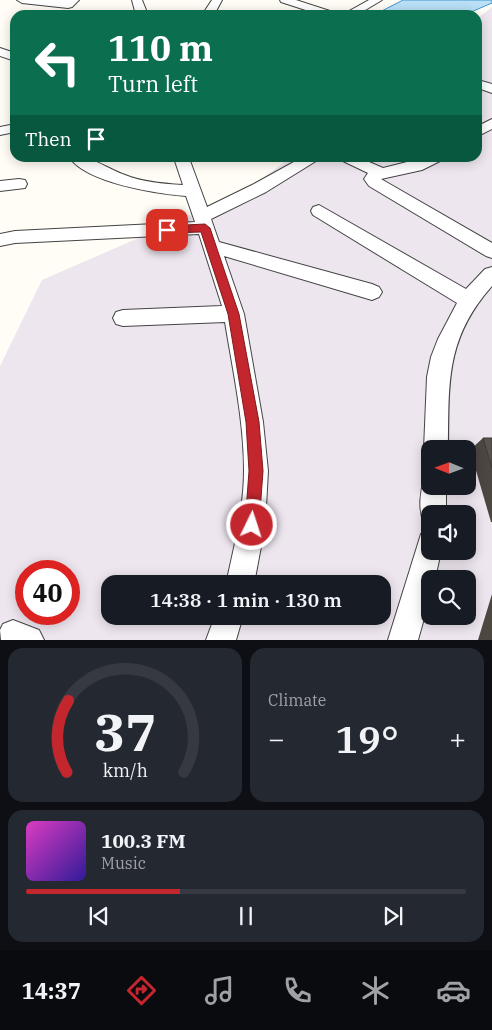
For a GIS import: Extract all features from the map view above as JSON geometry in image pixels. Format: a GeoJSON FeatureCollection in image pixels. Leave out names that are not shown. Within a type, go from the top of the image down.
{"type":"FeatureCollection","features":[{"type":"Feature","properties":{"kind":"street"},"geometry":{"type":"LineString","coordinates":[[22,0],[71,2]]}},
{"type":"Feature","properties":{"kind":"street"},"geometry":{"type":"LineString","coordinates":[[285,0],[316,10]]}},
{"type":"Feature","properties":{"kind":"street"},"geometry":{"type":"LineString","coordinates":[[358,10],[377,0]]}},
{"type":"Feature","properties":{"kind":"street"},"geometry":{"type":"LineString","coordinates":[[84,162],[115,178],[155,188],[192,190]]}},
{"type":"Feature","properties":{"kind":"street"},"geometry":{"type":"LineString","coordinates":[[183,162],[234,314],[252,422],[256,471],[252,525],[242,575]]}},
{"type":"Feature","properties":{"kind":"street"},"geometry":{"type":"LineString","coordinates":[[206,230],[260,188],[304,162]]}},
{"type":"Feature","properties":{"kind":"street"},"geometry":{"type":"LineString","coordinates":[[357,162],[383,174]]}},
{"type":"Feature","properties":{"kind":"street"},"geometry":{"type":"LineString","coordinates":[[426,162],[372,177],[373,180],[492,251]]}},
{"type":"Feature","properties":{"kind":"street"},"geometry":{"type":"LineString","coordinates":[[0,186],[19,184]]}},
{"type":"Feature","properties":{"kind":"street"},"geometry":{"type":"LineString","coordinates":[[319,211],[468,300]]}},
{"type":"Feature","properties":{"kind":"street"},"geometry":{"type":"LineString","coordinates":[[0,240],[15,237],[206,230],[372,292]]}},
{"type":"Feature","properties":{"kind":"street"},"geometry":{"type":"LineString","coordinates":[[436,440],[438,377],[448,339],[468,300],[492,274]]}},
{"type":"Feature","properties":{"kind":"street"},"geometry":{"type":"LineString","coordinates":[[123,318],[234,314]]}},
{"type":"Feature","properties":{"kind":"street"},"geometry":{"type":"LineString","coordinates":[[403,640],[426,560]]}},
{"type":"Feature","properties":{"kind":"street"},"geometry":{"type":"LineString","coordinates":[[221,640],[226,625]]}},
{"type":"Feature","properties":{"kind":"shaded area"},"geometry":{"type":"Polygon","coordinates":[[[492,7],[492,640],[0,640],[0,366],[42,280],[244,192],[285,162],[482,162],[482,15],[492,7]]]}},
{"type":"Feature","properties":{"kind":"water"},"geometry":{"type":"Polygon","coordinates":[[[403,0],[492,0],[492,3],[476,10],[384,10],[403,0]]]}},
{"type":"Feature","properties":{"kind":"building"},"geometry":{"type":"Polygon","coordinates":[[[483,438],[492,438],[492,468],[483,438]]]}},
{"type":"Feature","properties":{"kind":"route"},"geometry":{"type":"LineString","coordinates":[[167,230],[205,228],[234,314],[252,422],[256,471],[252,525]]}}]}
